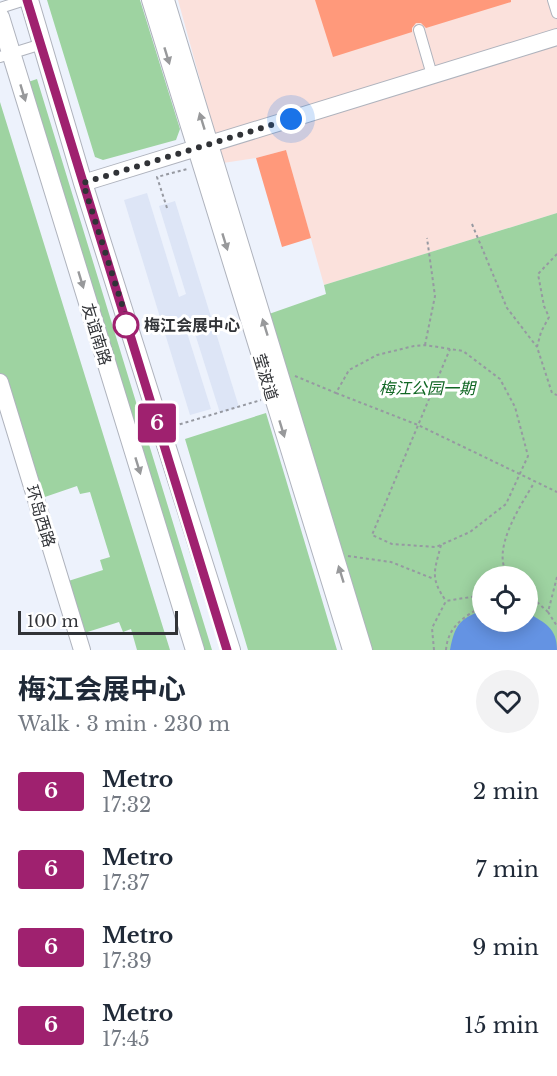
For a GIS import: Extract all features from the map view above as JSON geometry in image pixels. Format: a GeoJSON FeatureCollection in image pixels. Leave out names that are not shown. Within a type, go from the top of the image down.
{"type":"FeatureCollection","features":[{"type":"Feature","properties":{"kind":"main road","name":"友谊南路"},"geometry":{"type":"LineString","coordinates":[[27,0],[231,650]]}},
{"type":"Feature","properties":{"kind":"main road","name":"友谊南路"},"geometry":{"type":"LineString","coordinates":[[0,17],[5,55],[195,650]]}},
{"type":"Feature","properties":{"kind":"street"},"geometry":{"type":"LineString","coordinates":[[0,8],[27,0]]}},
{"type":"Feature","properties":{"kind":"street","name":"莹波道"},"geometry":{"type":"LineString","coordinates":[[150,0],[278,369],[364,650]]}},
{"type":"Feature","properties":{"kind":"street","name":"莹波道"},"geometry":{"type":"LineString","coordinates":[[165,0],[202,146],[201,165],[351,650]]}},
{"type":"Feature","properties":{"kind":"street"},"geometry":{"type":"LineString","coordinates":[[553,0],[557,14]]}},
{"type":"Feature","properties":{"kind":"street"},"geometry":{"type":"LineString","coordinates":[[419,30],[432,75]]}},
{"type":"Feature","properties":{"kind":"street"},"geometry":{"type":"LineString","coordinates":[[83,183],[557,37]]}},
{"type":"Feature","properties":{"kind":"street"},"geometry":{"type":"LineString","coordinates":[[5,55],[42,44]]}},
{"type":"Feature","properties":{"kind":"street","name":"环岛西路"},"geometry":{"type":"LineString","coordinates":[[0,382],[82,650]]}},
{"type":"Feature","properties":{"kind":"street","name":"环岛西路"},"geometry":{"type":"LineString","coordinates":[[0,417],[72,650]]}},
{"type":"Feature","properties":{"kind":"path"},"geometry":{"type":"LineString","coordinates":[[166,208],[157,177],[201,165]]}},
{"type":"Feature","properties":{"kind":"path"},"geometry":{"type":"LineString","coordinates":[[472,224],[507,308],[537,347],[542,358],[546,379],[552,393],[557,395]]}},
{"type":"Feature","properties":{"kind":"path"},"geometry":{"type":"LineString","coordinates":[[425,345],[435,296],[427,238]]}},
{"type":"Feature","properties":{"kind":"path"},"geometry":{"type":"LineString","coordinates":[[537,347],[541,332],[549,317],[544,306],[538,273],[557,254]]}},
{"type":"Feature","properties":{"kind":"path"},"geometry":{"type":"LineString","coordinates":[[336,393],[349,370],[377,355],[425,345],[450,349],[462,351],[500,379],[515,407],[528,456],[506,504],[470,532],[436,547],[392,544],[372,535],[450,349]]}},
{"type":"Feature","properties":{"kind":"path"},"geometry":{"type":"LineString","coordinates":[[278,369],[418,425],[557,492]]}},
{"type":"Feature","properties":{"kind":"path"},"geometry":{"type":"LineString","coordinates":[[162,429],[273,397]]}},
{"type":"Feature","properties":{"kind":"path"},"geometry":{"type":"LineString","coordinates":[[505,566],[503,561],[507,530],[534,482]]}},
{"type":"Feature","properties":{"kind":"path"},"geometry":{"type":"LineString","coordinates":[[441,545],[434,579],[446,601]]}},
{"type":"Feature","properties":{"kind":"path"},"geometry":{"type":"LineString","coordinates":[[334,553],[391,562],[434,579]]}},
{"type":"Feature","properties":{"kind":"path"},"geometry":{"type":"LineString","coordinates":[[548,612],[557,577]]}},
{"type":"Feature","properties":{"kind":"path"},"geometry":{"type":"LineString","coordinates":[[446,601],[472,597]]}},
{"type":"Feature","properties":{"kind":"path"},"geometry":{"type":"LineString","coordinates":[[434,650],[432,628],[446,601]]}},
{"type":"Feature","properties":{"kind":"path"},"geometry":{"type":"LineString","coordinates":[[538,603],[548,612],[557,626]]}},
{"type":"Feature","properties":{"kind":"path"},"geometry":{"type":"LineString","coordinates":[[446,650],[447,638],[459,620],[472,612]]}},
{"type":"Feature","properties":{"kind":"shaded area"},"geometry":{"type":"Polygon","coordinates":[[[178,0],[557,0],[557,213],[324,285],[286,150],[223,163],[178,0]]]}},
{"type":"Feature","properties":{"kind":"shaded area"},"geometry":{"type":"Polygon","coordinates":[[[147,193],[179,297],[186,294],[159,206],[175,201],[239,407],[220,413],[191,321],[184,323],[211,409],[190,415],[124,200],[147,193]]]}},
{"type":"Feature","properties":{"kind":"green space"},"geometry":{"type":"Polygon","coordinates":[[[47,0],[140,0],[180,129],[176,140],[103,160],[95,157],[47,0]]]}},
{"type":"Feature","properties":{"kind":"green space"},"geometry":{"type":"Polygon","coordinates":[[[37,79],[212,650],[202,650],[28,82],[37,79]]]}},
{"type":"Feature","properties":{"kind":"green space"},"geometry":{"type":"Polygon","coordinates":[[[0,102],[170,650],[137,650],[131,629],[123,632],[119,622],[78,635],[62,583],[103,570],[100,560],[110,557],[90,492],[80,494],[77,486],[36,500],[0,385],[0,102]]]}},
{"type":"Feature","properties":{"kind":"green space","name":"梅江公园一期"},"geometry":{"type":"Polygon","coordinates":[[[557,213],[557,650],[372,650],[269,314],[326,294],[324,285],[557,213]]]}},
{"type":"Feature","properties":{"kind":"green space"},"geometry":{"type":"Polygon","coordinates":[[[266,413],[337,650],[248,650],[185,439],[266,413]]]}},
{"type":"Feature","properties":{"kind":"water"},"geometry":{"type":"Polygon","coordinates":[[[472,615],[472,632],[538,632],[538,619],[552,631],[557,650],[450,650],[456,629],[472,615]]]}},
{"type":"Feature","properties":{"kind":"building"},"geometry":{"type":"Polygon","coordinates":[[[315,0],[511,0],[511,2],[426,28],[421,23],[416,23],[412,32],[333,57],[315,0]]]}},
{"type":"Feature","properties":{"kind":"building"},"geometry":{"type":"Polygon","coordinates":[[[286,150],[311,238],[282,247],[256,158],[286,150]]]}},
{"type":"Feature","properties":{"kind":"metro line","name":"6"},"geometry":{"type":"LineString","coordinates":[[27,0],[227,650]]}},
{"type":"Feature","properties":{"kind":"place","name":"梅江会展中心"},"geometry":{"type":"Point","coordinates":[126,325]}},
{"type":"Feature","properties":{"kind":"route"},"geometry":{"type":"LineString","coordinates":[[126,325],[126,317],[83,183],[291,119]]}}]}
